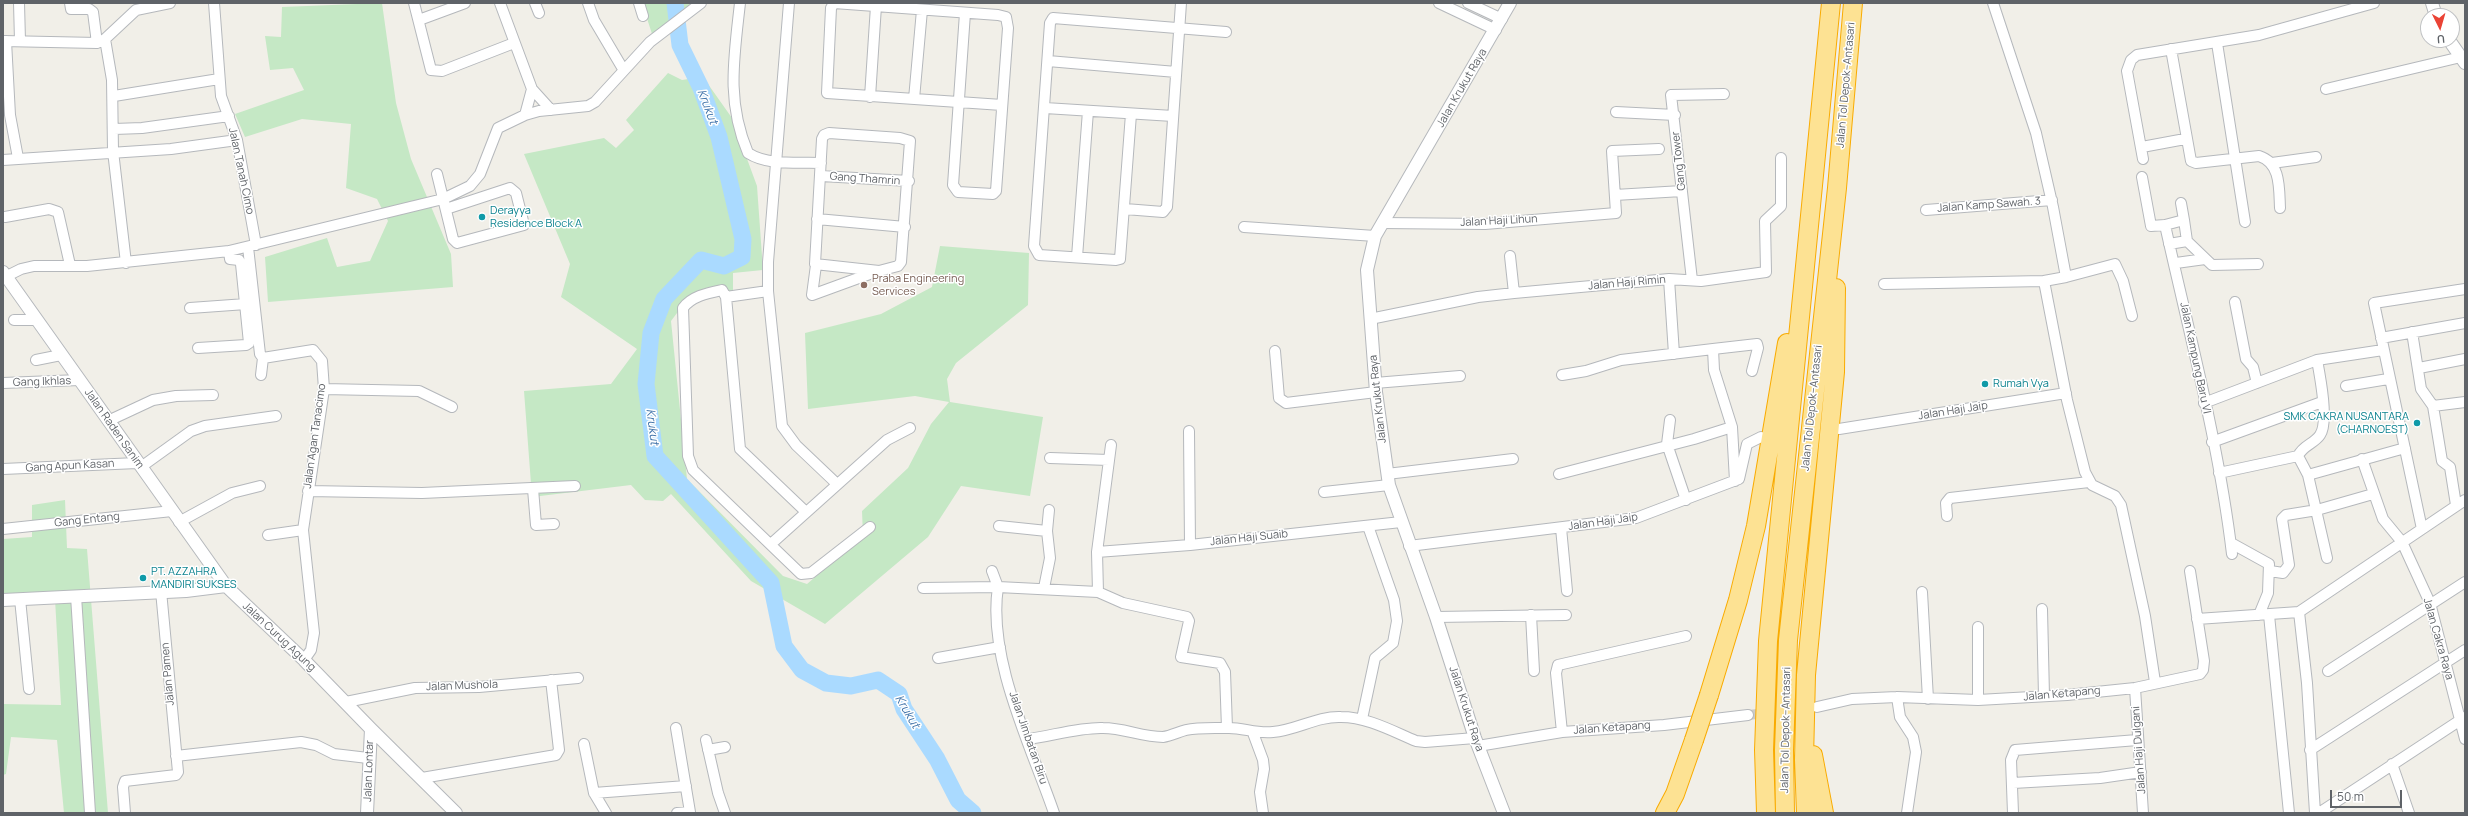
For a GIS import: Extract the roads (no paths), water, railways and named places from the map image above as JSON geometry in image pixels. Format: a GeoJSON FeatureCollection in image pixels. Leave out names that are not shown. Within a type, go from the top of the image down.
{"type":"FeatureCollection","features":[{"type":"Feature","properties":{"kind":"highway","name":"Jalan Tol Depok–Antasari"},"geometry":{"type":"LineString","coordinates":[[1766,813],[1764,750],[1768,641],[1831,3]]}},
{"type":"Feature","properties":{"kind":"highway","name":"Jalan Tol Depok–Antasari"},"geometry":{"type":"LineString","coordinates":[[1785,813],[1784,750],[1788,640],[1837,188],[1853,3]]}},
{"type":"Feature","properties":{"kind":"highway"},"geometry":{"type":"LineString","coordinates":[[1806,813],[1804,760],[1806,675],[1835,372],[1837,188]]}},
{"type":"Feature","properties":{"kind":"highway"},"geometry":{"type":"LineString","coordinates":[[1665,813],[1675,794],[1709,695],[1738,600],[1756,526],[1812,199]]}},
{"type":"Feature","properties":{"kind":"highway"},"geometry":{"type":"LineString","coordinates":[[1806,675],[1815,770],[1824,813]]}},
{"type":"Feature","properties":{"kind":"street"},"geometry":{"type":"LineString","coordinates":[[19,3],[20,41]]}},
{"type":"Feature","properties":{"kind":"street"},"geometry":{"type":"LineString","coordinates":[[70,3],[71,9],[89,9],[92,12],[101,41],[114,96],[113,151],[126,263]]}},
{"type":"Feature","properties":{"kind":"street"},"geometry":{"type":"LineString","coordinates":[[18,158],[10,108],[5,41],[101,41],[136,10],[170,3]]}},
{"type":"Feature","properties":{"kind":"street","name":"Jalan Tanah Cimo"},"geometry":{"type":"LineString","coordinates":[[214,3],[221,96],[236,140],[252,246]]}},
{"type":"Feature","properties":{"kind":"street"},"geometry":{"type":"LineString","coordinates":[[414,3],[431,70],[442,71],[514,43]]}},
{"type":"Feature","properties":{"kind":"street"},"geometry":{"type":"LineString","coordinates":[[419,20],[465,3]]}},
{"type":"Feature","properties":{"kind":"street"},"geometry":{"type":"LineString","coordinates":[[500,3],[532,89],[551,110]]}},
{"type":"Feature","properties":{"kind":"street"},"geometry":{"type":"LineString","coordinates":[[535,3],[539,13]]}},
{"type":"Feature","properties":{"kind":"street"},"geometry":{"type":"LineString","coordinates":[[588,3],[594,20],[623,69]]}},
{"type":"Feature","properties":{"kind":"street"},"geometry":{"type":"LineString","coordinates":[[639,3],[643,16]]}},
{"type":"Feature","properties":{"kind":"street"},"geometry":{"type":"LineString","coordinates":[[445,204],[470,186],[480,174],[498,128],[525,115],[551,110],[588,106],[596,102],[623,69],[668,29],[701,3]]}},
{"type":"Feature","properties":{"kind":"street"},"geometry":{"type":"LineString","coordinates":[[740,3],[733,87],[736,119],[748,153],[759,158],[778,161],[821,163]]}},
{"type":"Feature","properties":{"kind":"street"},"geometry":{"type":"LineString","coordinates":[[789,3],[778,161],[768,262],[768,291],[782,426],[796,445],[836,483]]}},
{"type":"Feature","properties":{"kind":"street"},"geometry":{"type":"LineString","coordinates":[[965,13],[959,102],[953,185],[958,192],[993,194],[996,191],[1008,21],[1004,16],[965,13],[944,7],[922,10],[834,3],[831,8],[828,93],[870,97],[914,99],[959,102],[1002,105]]}},
{"type":"Feature","properties":{"kind":"street"},"geometry":{"type":"LineString","coordinates":[[1125,209],[1163,212],[1167,207],[1181,3]]}},
{"type":"Feature","properties":{"kind":"street"},"geometry":{"type":"LineString","coordinates":[[1439,3],[1496,30]]}},
{"type":"Feature","properties":{"kind":"street"},"geometry":{"type":"LineString","coordinates":[[1468,3],[1502,18]]}},
{"type":"Feature","properties":{"kind":"street","name":"Jalan Krukut Raya"},"geometry":{"type":"LineString","coordinates":[[1504,813],[1474,741],[1436,617],[1385,482],[1375,387],[1367,270],[1375,236],[1496,30],[1510,3]]}},
{"type":"Feature","properties":{"kind":"street"},"geometry":{"type":"LineString","coordinates":[[1993,3],[2036,133],[2052,200],[2066,277]]}},
{"type":"Feature","properties":{"kind":"street"},"geometry":{"type":"LineString","coordinates":[[2143,159],[2127,71],[2128,65],[2137,55],[2217,43],[2280,30],[2374,3]]}},
{"type":"Feature","properties":{"kind":"street"},"geometry":{"type":"LineString","coordinates":[[870,97],[876,6]]}},
{"type":"Feature","properties":{"kind":"street"},"geometry":{"type":"LineString","coordinates":[[914,99],[922,10]]}},
{"type":"Feature","properties":{"kind":"street"},"geometry":{"type":"LineString","coordinates":[[1131,114],[1125,209],[1120,259],[1042,256],[1034,250],[1050,23],[1053,18],[1226,32]]}},
{"type":"Feature","properties":{"kind":"street"},"geometry":{"type":"LineString","coordinates":[[2217,43],[2245,222]]}},
{"type":"Feature","properties":{"kind":"street"},"geometry":{"type":"LineString","coordinates":[[2326,89],[2463,60],[2455,48]]}},
{"type":"Feature","properties":{"kind":"street"},"geometry":{"type":"LineString","coordinates":[[2171,49],[2191,161],[2196,163],[2234,157],[2259,156],[2272,163],[2316,157]]}},
{"type":"Feature","properties":{"kind":"street"},"geometry":{"type":"LineString","coordinates":[[1048,61],[1176,72]]}},
{"type":"Feature","properties":{"kind":"street"},"geometry":{"type":"LineString","coordinates":[[114,96],[219,79]]}},
{"type":"Feature","properties":{"kind":"street"},"geometry":{"type":"LineString","coordinates":[[525,115],[532,89]]}},
{"type":"Feature","properties":{"kind":"street","name":"Gang Tower"},"geometry":{"type":"LineString","coordinates":[[1692,280],[1675,115],[1671,95],[1724,94]]}},
{"type":"Feature","properties":{"kind":"street"},"geometry":{"type":"LineString","coordinates":[[1045,108],[1174,116]]}},
{"type":"Feature","properties":{"kind":"street"},"geometry":{"type":"LineString","coordinates":[[1077,257],[1088,111]]}},
{"type":"Feature","properties":{"kind":"street"},"geometry":{"type":"LineString","coordinates":[[1616,112],[1675,115]]}},
{"type":"Feature","properties":{"kind":"street"},"geometry":{"type":"LineString","coordinates":[[114,129],[142,128],[229,116]]}},
{"type":"Feature","properties":{"kind":"street"},"geometry":{"type":"LineString","coordinates":[[829,133],[906,139],[911,145],[905,227],[900,265],[879,270],[812,295],[816,265],[814,260],[821,176],[822,139],[824,135],[829,133]]}},
{"type":"Feature","properties":{"kind":"street"},"geometry":{"type":"LineString","coordinates":[[2142,147],[2186,139]]}},
{"type":"Feature","properties":{"kind":"street"},"geometry":{"type":"LineString","coordinates":[[3,160],[113,151],[171,149],[236,140]]}},
{"type":"Feature","properties":{"kind":"street"},"geometry":{"type":"LineString","coordinates":[[1659,149],[1612,152],[1615,195],[1682,191]]}},
{"type":"Feature","properties":{"kind":"street","name":"Jalan Haji Rimin"},"geometry":{"type":"LineString","coordinates":[[1370,319],[1471,299],[1514,293],[1669,279],[1701,281],[1766,272],[1765,220],[1781,206],[1781,158]]}},
{"type":"Feature","properties":{"kind":"street"},"geometry":{"type":"LineString","coordinates":[[2272,163],[2279,188],[2280,208]]}},
{"type":"Feature","properties":{"kind":"street"},"geometry":{"type":"LineString","coordinates":[[4,275],[34,266],[87,266],[126,263],[229,251],[445,204],[510,188],[516,193],[524,225],[457,243],[453,239],[445,204],[437,174]]}},
{"type":"Feature","properties":{"kind":"street","name":"Gang Thamrin"},"geometry":{"type":"LineString","coordinates":[[821,176],[909,182]]}},
{"type":"Feature","properties":{"kind":"street"},"geometry":{"type":"LineString","coordinates":[[2142,177],[2152,226],[2165,225],[2184,220]]}},
{"type":"Feature","properties":{"kind":"street","name":"Jalan Haji Lihun"},"geometry":{"type":"LineString","coordinates":[[1382,223],[1484,224],[1616,213],[1615,195]]}},
{"type":"Feature","properties":{"kind":"street","name":"Jalan Kamp Sawah. 3"},"geometry":{"type":"LineString","coordinates":[[1926,210],[2052,200]]}},
{"type":"Feature","properties":{"kind":"street"},"geometry":{"type":"LineString","coordinates":[[2181,203],[2187,241],[2212,266],[2258,264]]}},
{"type":"Feature","properties":{"kind":"street"},"geometry":{"type":"LineString","coordinates":[[5,217],[49,210],[58,212],[70,265]]}},
{"type":"Feature","properties":{"kind":"street"},"geometry":{"type":"LineString","coordinates":[[817,219],[905,227]]}},
{"type":"Feature","properties":{"kind":"street","name":"Jalan Kampung Baru VI"},"geometry":{"type":"LineString","coordinates":[[2165,225],[2169,244],[2176,264],[2218,473],[2232,554]]}},
{"type":"Feature","properties":{"kind":"street"},"geometry":{"type":"LineString","coordinates":[[1244,227],[1375,236]]}},
{"type":"Feature","properties":{"kind":"street"},"geometry":{"type":"LineString","coordinates":[[2169,244],[2187,241]]}},
{"type":"Feature","properties":{"kind":"street"},"geometry":{"type":"LineString","coordinates":[[252,246],[260,354],[263,358],[261,375]]}},
{"type":"Feature","properties":{"kind":"street"},"geometry":{"type":"LineString","coordinates":[[198,348],[248,345],[246,304],[241,264],[236,259],[230,259],[229,251]]}},
{"type":"Feature","properties":{"kind":"street"},"geometry":{"type":"LineString","coordinates":[[1510,256],[1514,293]]}},
{"type":"Feature","properties":{"kind":"street"},"geometry":{"type":"LineString","coordinates":[[2176,264],[2205,260]]}},
{"type":"Feature","properties":{"kind":"street"},"geometry":{"type":"LineString","coordinates":[[1884,284],[2044,281],[2066,277],[2115,264],[2123,281],[2132,316]]}},
{"type":"Feature","properties":{"kind":"street"},"geometry":{"type":"LineString","coordinates":[[816,265],[879,270]]}},
{"type":"Feature","properties":{"kind":"street","name":"Jalan Raden Sanim"},"geometry":{"type":"LineString","coordinates":[[4,275],[226,586]]}},
{"type":"Feature","properties":{"kind":"street"},"geometry":{"type":"LineString","coordinates":[[1669,279],[1674,354]]}},
{"type":"Feature","properties":{"kind":"street"},"geometry":{"type":"LineString","coordinates":[[2044,281],[2066,393],[2085,472],[2089,482],[2095,487],[2115,496],[2121,504],[2145,616],[2155,682]]}},
{"type":"Feature","properties":{"kind":"street"},"geometry":{"type":"LineString","coordinates":[[2422,529],[2405,448],[2388,380],[2374,306],[2376,302],[2465,289]]}},
{"type":"Feature","properties":{"kind":"street"},"geometry":{"type":"LineString","coordinates":[[806,512],[740,449],[726,297],[722,290],[705,293],[687,303],[683,308],[688,456],[693,470],[801,574],[808,574],[870,527]]}},
{"type":"Feature","properties":{"kind":"street"},"geometry":{"type":"LineString","coordinates":[[726,297],[768,291]]}},
{"type":"Feature","properties":{"kind":"street"},"geometry":{"type":"LineString","coordinates":[[2235,302],[2246,358],[2253,367],[2257,384]]}},
{"type":"Feature","properties":{"kind":"street"},"geometry":{"type":"LineString","coordinates":[[190,308],[246,304]]}},
{"type":"Feature","properties":{"kind":"street"},"geometry":{"type":"LineString","coordinates":[[14,320],[37,320]]}},
{"type":"Feature","properties":{"kind":"street"},"geometry":{"type":"LineString","coordinates":[[2381,338],[2465,323]]}},
{"type":"Feature","properties":{"kind":"street"},"geometry":{"type":"LineString","coordinates":[[2197,619],[2299,612],[2422,529],[2457,499],[2450,467],[2442,461],[2433,406],[2421,389],[2419,368],[2412,332]]}},
{"type":"Feature","properties":{"kind":"street"},"geometry":{"type":"LineString","coordinates":[[1562,374],[1586,371],[1621,360],[1757,344],[1758,348],[1752,371]]}},
{"type":"Feature","properties":{"kind":"street"},"geometry":{"type":"LineString","coordinates":[[1713,349],[1714,370],[1732,426],[1735,481],[1741,478],[1747,444],[1761,437]]}},
{"type":"Feature","properties":{"kind":"street","name":"Jalan Agan Tanacimo"},"geometry":{"type":"LineString","coordinates":[[263,358],[313,350],[322,360],[324,388],[308,491],[304,530],[314,633],[311,650],[304,660]]}},
{"type":"Feature","properties":{"kind":"street"},"geometry":{"type":"LineString","coordinates":[[2204,403],[2317,360],[2383,350]]}},
{"type":"Feature","properties":{"kind":"street"},"geometry":{"type":"LineString","coordinates":[[1275,351],[1279,398],[1286,403],[1375,387],[1460,376]]}},
{"type":"Feature","properties":{"kind":"street"},"geometry":{"type":"LineString","coordinates":[[36,360],[61,355]]}},
{"type":"Feature","properties":{"kind":"street"},"geometry":{"type":"LineString","coordinates":[[2419,368],[2465,359]]}},
{"type":"Feature","properties":{"kind":"street"},"geometry":{"type":"LineString","coordinates":[[2218,473],[2298,456],[2302,449],[2319,437],[2322,431],[2322,402],[2317,360]]}},
{"type":"Feature","properties":{"kind":"street","name":"Gang Ikhlas"},"geometry":{"type":"LineString","coordinates":[[3,383],[80,380]]}},
{"type":"Feature","properties":{"kind":"street"},"geometry":{"type":"LineString","coordinates":[[2346,386],[2388,380]]}},
{"type":"Feature","properties":{"kind":"street"},"geometry":{"type":"LineString","coordinates":[[324,388],[419,391],[452,407]]}},
{"type":"Feature","properties":{"kind":"street","name":"Jalan Haji Jaip"},"geometry":{"type":"LineString","coordinates":[[1839,429],[2066,393]]}},
{"type":"Feature","properties":{"kind":"street"},"geometry":{"type":"LineString","coordinates":[[108,421],[153,400],[176,396],[213,395]]}},
{"type":"Feature","properties":{"kind":"street"},"geometry":{"type":"LineString","coordinates":[[2212,442],[2322,402]]}},
{"type":"Feature","properties":{"kind":"street"},"geometry":{"type":"LineString","coordinates":[[2433,406],[2465,402]]}},
{"type":"Feature","properties":{"kind":"street"},"geometry":{"type":"LineString","coordinates":[[139,465],[191,431],[204,426],[276,416]]}},
{"type":"Feature","properties":{"kind":"street"},"geometry":{"type":"LineString","coordinates":[[1670,420],[1667,444],[1686,500]]}},
{"type":"Feature","properties":{"kind":"street"},"geometry":{"type":"LineString","coordinates":[[1559,474],[1667,444],[1694,439],[1732,426]]}},
{"type":"Feature","properties":{"kind":"street"},"geometry":{"type":"LineString","coordinates":[[771,544],[836,483],[887,440],[910,428]]}},
{"type":"Feature","properties":{"kind":"street"},"geometry":{"type":"LineString","coordinates":[[1189,431],[1190,545]]}},
{"type":"Feature","properties":{"kind":"street"},"geometry":{"type":"LineString","coordinates":[[1098,592],[1097,552],[1111,445]]}},
{"type":"Feature","properties":{"kind":"street"},"geometry":{"type":"LineString","coordinates":[[2308,476],[2362,459],[2405,448]]}},
{"type":"Feature","properties":{"kind":"street"},"geometry":{"type":"LineString","coordinates":[[2298,456],[2308,476],[2327,558]]}},
{"type":"Feature","properties":{"kind":"street"},"geometry":{"type":"LineString","coordinates":[[1050,458],[1109,460]]}},
{"type":"Feature","properties":{"kind":"street"},"geometry":{"type":"LineString","coordinates":[[1324,492],[1358,489],[1385,482],[1513,459]]}},
{"type":"Feature","properties":{"kind":"street","name":"Jalan Cakra Raya"},"geometry":{"type":"LineString","coordinates":[[2362,459],[2373,494],[2389,528],[2402,542],[2430,603],[2462,719],[2465,739]]}},
{"type":"Feature","properties":{"kind":"street","name":"Gang Apun Kasan"},"geometry":{"type":"LineString","coordinates":[[3,469],[139,465]]}},
{"type":"Feature","properties":{"kind":"street","name":"Jalan Haji Jaip"},"geometry":{"type":"LineString","coordinates":[[1410,546],[1636,518],[1735,481]]}},
{"type":"Feature","properties":{"kind":"street"},"geometry":{"type":"LineString","coordinates":[[1947,516],[1946,503],[1950,498],[2089,482]]}},
{"type":"Feature","properties":{"kind":"street"},"geometry":{"type":"LineString","coordinates":[[179,522],[232,493],[260,486]]}},
{"type":"Feature","properties":{"kind":"street"},"geometry":{"type":"LineString","coordinates":[[308,491],[422,493],[575,486]]}},
{"type":"Feature","properties":{"kind":"street"},"geometry":{"type":"LineString","coordinates":[[533,489],[536,525],[554,524]]}},
{"type":"Feature","properties":{"kind":"street"},"geometry":{"type":"LineString","coordinates":[[2270,571],[2282,573],[2289,565],[2282,519],[2286,514],[2317,510],[2373,494]]}},
{"type":"Feature","properties":{"kind":"street"},"geometry":{"type":"LineString","coordinates":[[1044,588],[1050,558],[1047,531],[1049,510]]}},
{"type":"Feature","properties":{"kind":"street","name":"Gang Entang"},"geometry":{"type":"LineString","coordinates":[[3,529],[172,511]]}},
{"type":"Feature","properties":{"kind":"street","name":"Jalan Haji Suaib"},"geometry":{"type":"LineString","coordinates":[[1097,552],[1190,545],[1401,522]]}},
{"type":"Feature","properties":{"kind":"street"},"geometry":{"type":"LineString","coordinates":[[999,526],[1047,531]]}},
{"type":"Feature","properties":{"kind":"street"},"geometry":{"type":"LineString","coordinates":[[1362,719],[1375,658],[1393,643],[1397,621],[1394,600],[1372,526]]}},
{"type":"Feature","properties":{"kind":"street"},"geometry":{"type":"LineString","coordinates":[[1561,528],[1568,591]]}},
{"type":"Feature","properties":{"kind":"street"},"geometry":{"type":"LineString","coordinates":[[268,535],[304,530]]}},
{"type":"Feature","properties":{"kind":"street"},"geometry":{"type":"LineString","coordinates":[[2231,543],[2269,564],[2270,571],[2268,593],[2264,615],[2289,813]]}},
{"type":"Feature","properties":{"kind":"street"},"geometry":{"type":"LineString","coordinates":[[992,571],[998,587]]}},
{"type":"Feature","properties":{"kind":"street","name":"Jalan Ketapang"},"geometry":{"type":"LineString","coordinates":[[1817,707],[1852,699],[1897,697],[1978,700],[2044,696],[2134,688],[2155,682],[2195,676],[2202,672],[2204,661],[2190,571]]}},
{"type":"Feature","properties":{"kind":"street"},"geometry":{"type":"LineString","coordinates":[[2328,671],[2430,603],[2465,582]]}},
{"type":"Feature","properties":{"kind":"street"},"geometry":{"type":"LineString","coordinates":[[3,600],[161,591],[186,592],[226,586]]}},
{"type":"Feature","properties":{"kind":"street","name":"Jalan Curug Agung"},"geometry":{"type":"LineString","coordinates":[[226,586],[304,660],[346,702],[371,730],[422,778],[456,813]]}},
{"type":"Feature","properties":{"kind":"street","name":"Jalan Jimbatan Biru"},"geometry":{"type":"LineString","coordinates":[[998,587],[996,604],[1000,647],[1016,712],[1028,739],[1054,813]]}},
{"type":"Feature","properties":{"kind":"street"},"geometry":{"type":"LineString","coordinates":[[923,588],[1044,588],[1098,592],[1124,603],[1187,617],[1189,621],[1181,657],[1220,664],[1224,672],[1227,728]]}},
{"type":"Feature","properties":{"kind":"street","name":"Jalan Pamen"},"geometry":{"type":"LineString","coordinates":[[125,813],[123,787],[125,781],[176,775],[176,756],[161,591]]}},
{"type":"Feature","properties":{"kind":"street"},"geometry":{"type":"LineString","coordinates":[[1922,592],[1928,699]]}},
{"type":"Feature","properties":{"kind":"street"},"geometry":{"type":"LineString","coordinates":[[76,596],[90,813]]}},
{"type":"Feature","properties":{"kind":"street"},"geometry":{"type":"LineString","coordinates":[[20,599],[29,689]]}},
{"type":"Feature","properties":{"kind":"street"},"geometry":{"type":"LineString","coordinates":[[2042,609],[2044,696]]}},
{"type":"Feature","properties":{"kind":"street"},"geometry":{"type":"LineString","coordinates":[[2299,612],[2307,683],[2315,813]]}},
{"type":"Feature","properties":{"kind":"street"},"geometry":{"type":"LineString","coordinates":[[1436,617],[1566,615]]}},
{"type":"Feature","properties":{"kind":"street"},"geometry":{"type":"LineString","coordinates":[[1531,616],[1534,671]]}},
{"type":"Feature","properties":{"kind":"street"},"geometry":{"type":"LineString","coordinates":[[1978,627],[1978,700]]}},
{"type":"Feature","properties":{"kind":"street"},"geometry":{"type":"LineString","coordinates":[[1562,732],[1556,673],[1558,665],[1686,636]]}},
{"type":"Feature","properties":{"kind":"street"},"geometry":{"type":"LineString","coordinates":[[938,658],[1000,647]]}},
{"type":"Feature","properties":{"kind":"street"},"geometry":{"type":"LineString","coordinates":[[2310,750],[2465,650]]}},
{"type":"Feature","properties":{"kind":"street","name":"Jalan Mushola"},"geometry":{"type":"LineString","coordinates":[[346,702],[415,688],[479,687],[578,678]]}},
{"type":"Feature","properties":{"kind":"street"},"geometry":{"type":"LineString","coordinates":[[422,778],[556,755],[559,750],[551,680]]}},
{"type":"Feature","properties":{"kind":"street","name":"Jalan Haji Dulgani"},"geometry":{"type":"LineString","coordinates":[[2134,688],[2143,813]]}},
{"type":"Feature","properties":{"kind":"street"},"geometry":{"type":"LineString","coordinates":[[1897,697],[1900,716],[1911,733],[1916,746],[1916,760],[1907,813]]}},
{"type":"Feature","properties":{"kind":"street","name":"Jalan Ketapang"},"geometry":{"type":"LineString","coordinates":[[1028,739],[1101,727],[1121,729],[1147,737],[1166,737],[1187,730],[1227,728],[1242,728],[1252,732],[1292,730],[1315,720],[1341,716],[1362,719],[1416,741],[1474,741],[1562,732],[1664,725],[1748,715]]}},
{"type":"Feature","properties":{"kind":"street"},"geometry":{"type":"LineString","coordinates":[[2319,813],[2462,719]]}},
{"type":"Feature","properties":{"kind":"street"},"geometry":{"type":"LineString","coordinates":[[676,728],[690,812],[677,813]]}},
{"type":"Feature","properties":{"kind":"street","name":"Jalan Lontar"},"geometry":{"type":"LineString","coordinates":[[367,813],[368,758],[371,730]]}},
{"type":"Feature","properties":{"kind":"street"},"geometry":{"type":"LineString","coordinates":[[1252,732],[1263,760],[1264,769],[1260,792],[1262,813]]}},
{"type":"Feature","properties":{"kind":"street"},"geometry":{"type":"LineString","coordinates":[[2013,813],[2011,760],[2015,750],[2137,740]]}},
{"type":"Feature","properties":{"kind":"street"},"geometry":{"type":"LineString","coordinates":[[176,756],[301,742],[316,745],[334,754],[368,758]]}},
{"type":"Feature","properties":{"kind":"street"},"geometry":{"type":"LineString","coordinates":[[584,744],[594,793],[606,813]]}},
{"type":"Feature","properties":{"kind":"street"},"geometry":{"type":"LineString","coordinates":[[725,748],[707,745],[726,813]]}},
{"type":"Feature","properties":{"kind":"street"},"geometry":{"type":"LineString","coordinates":[[2392,764],[2409,813]]}},
{"type":"Feature","properties":{"kind":"street"},"geometry":{"type":"LineString","coordinates":[[2013,784],[2100,778],[2141,772]]}},
{"type":"Feature","properties":{"kind":"street"},"geometry":{"type":"LineString","coordinates":[[594,793],[686,786]]}},
{"type":"Feature","properties":{"kind":"waterway","name":"Krukut"},"geometry":{"type":"LineString","coordinates":[[675,3],[680,45],[701,88],[719,137],[743,239],[742,257],[724,266],[701,260],[664,299],[651,333],[646,384],[655,456],[771,583],[784,646],[802,670],[826,683],[851,686],[878,680],[899,694],[904,709],[937,759],[958,800],[973,813]]}},
{"type":"Feature","properties":{"kind":"tunnel"},"geometry":{"type":"LineString","coordinates":[[1748,715],[1809,708]]}},
{"type":"Feature","properties":{"kind":"place","name":"Derayya Residence Block A"},"geometry":{"type":"Point","coordinates":[482,217]}},
{"type":"Feature","properties":{"kind":"place","name":"Praba Engineering Services"},"geometry":{"type":"Point","coordinates":[864,285]}},
{"type":"Feature","properties":{"kind":"place","name":"Rumah Vya"},"geometry":{"type":"Point","coordinates":[1985,384]}},
{"type":"Feature","properties":{"kind":"place","name":"SMK CAKRA NUSANTARA (CHARNOEST)"},"geometry":{"type":"Point","coordinates":[2417,423]}},
{"type":"Feature","properties":{"kind":"place","name":"PT. AZZAHRA MANDIRI SUKSES"},"geometry":{"type":"Point","coordinates":[143,578]}}]}
